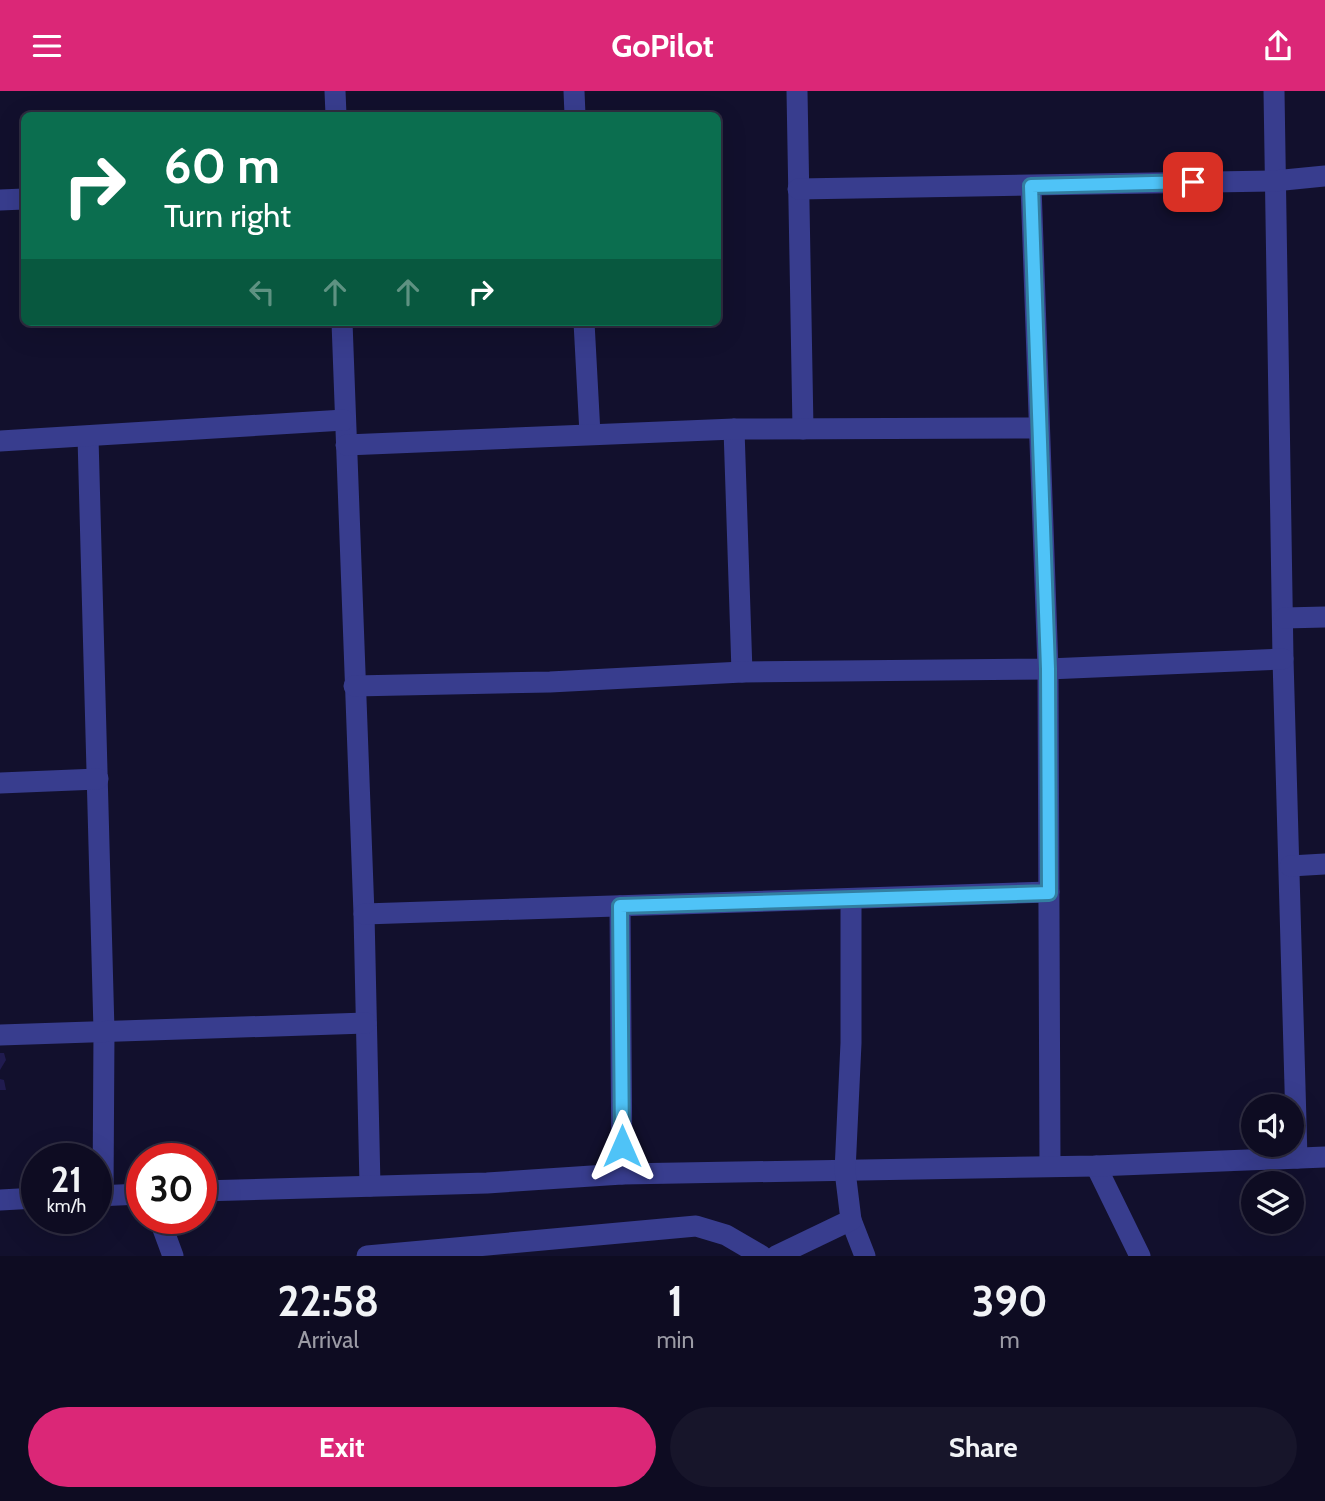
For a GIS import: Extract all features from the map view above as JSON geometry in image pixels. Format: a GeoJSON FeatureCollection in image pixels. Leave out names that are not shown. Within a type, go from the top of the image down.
{"type":"FeatureCollection","features":[{"type":"Feature","properties":{"kind":"street"},"geometry":{"type":"LineString","coordinates":[[335,91],[336,112]]}},
{"type":"Feature","properties":{"kind":"street"},"geometry":{"type":"LineString","coordinates":[[574,91],[575,112]]}},
{"type":"Feature","properties":{"kind":"street"},"geometry":{"type":"LineString","coordinates":[[797,91],[803,429]]}},
{"type":"Feature","properties":{"kind":"street"},"geometry":{"type":"LineString","coordinates":[[1274,91],[1283,659],[1297,1158]]}},
{"type":"Feature","properties":{"kind":"street"},"geometry":{"type":"LineString","coordinates":[[798,189],[1274,181],[1325,176]]}},
{"type":"Feature","properties":{"kind":"street"},"geometry":{"type":"LineString","coordinates":[[1031,186],[1048,669],[1050,1166]]}},
{"type":"Feature","properties":{"kind":"street"},"geometry":{"type":"LineString","coordinates":[[0,200],[21,199]]}},
{"type":"Feature","properties":{"kind":"street"},"geometry":{"type":"LineString","coordinates":[[342,326],[364,914],[370,1186]]}},
{"type":"Feature","properties":{"kind":"street"},"geometry":{"type":"LineString","coordinates":[[584,326],[590,434]]}},
{"type":"Feature","properties":{"kind":"street"},"geometry":{"type":"LineString","coordinates":[[0,441],[344,419]]}},
{"type":"Feature","properties":{"kind":"street"},"geometry":{"type":"LineString","coordinates":[[346,445],[734,429],[1040,428]]}},
{"type":"Feature","properties":{"kind":"street"},"geometry":{"type":"LineString","coordinates":[[734,429],[742,672]]}},
{"type":"Feature","properties":{"kind":"street"},"geometry":{"type":"LineString","coordinates":[[88,437],[104,1031],[101,1143]]}},
{"type":"Feature","properties":{"kind":"street"},"geometry":{"type":"LineString","coordinates":[[1284,618],[1325,617]]}},
{"type":"Feature","properties":{"kind":"street"},"geometry":{"type":"LineString","coordinates":[[354,687],[550,682],[742,672],[1048,669],[1283,659]]}},
{"type":"Feature","properties":{"kind":"street"},"geometry":{"type":"LineString","coordinates":[[0,783],[98,779]]}},
{"type":"Feature","properties":{"kind":"street"},"geometry":{"type":"LineString","coordinates":[[1290,866],[1325,864]]}},
{"type":"Feature","properties":{"kind":"street"},"geometry":{"type":"LineString","coordinates":[[364,914],[1049,893]]}},
{"type":"Feature","properties":{"kind":"street"},"geometry":{"type":"LineString","coordinates":[[851,899],[851,1043],[845,1171],[851,1220],[865,1256]]}},
{"type":"Feature","properties":{"kind":"street"},"geometry":{"type":"LineString","coordinates":[[620,906],[622,1174]]}},
{"type":"Feature","properties":{"kind":"street"},"geometry":{"type":"LineString","coordinates":[[0,1035],[366,1023]]}},
{"type":"Feature","properties":{"kind":"street"},"geometry":{"type":"LineString","coordinates":[[217,1191],[622,1174],[1096,1165],[1325,1157]]}},
{"type":"Feature","properties":{"kind":"street"},"geometry":{"type":"LineString","coordinates":[[1096,1165],[1140,1256]]}},
{"type":"Feature","properties":{"kind":"street"},"geometry":{"type":"LineString","coordinates":[[0,1200],[21,1199]]}},
{"type":"Feature","properties":{"kind":"street"},"geometry":{"type":"LineString","coordinates":[[776,1256],[851,1220]]}},
{"type":"Feature","properties":{"kind":"street"},"geometry":{"type":"LineString","coordinates":[[367,1256],[696,1226],[726,1235],[762,1256]]}},
{"type":"Feature","properties":{"kind":"street"},"geometry":{"type":"LineString","coordinates":[[165,1234],[173,1256]]}},
{"type":"Feature","properties":{"kind":"building"},"geometry":{"type":"Polygon","coordinates":[[[0,1053],[4,1053],[6,1060],[0,1070],[0,1053]]]}},
{"type":"Feature","properties":{"kind":"building"},"geometry":{"type":"Polygon","coordinates":[[[0,1079],[4,1080],[6,1090],[0,1090],[0,1079]]]}},
{"type":"Feature","properties":{"kind":"route"},"geometry":{"type":"LineString","coordinates":[[622,1146],[620,906],[1049,893],[1048,669],[1031,186],[1193,182]]}}]}
